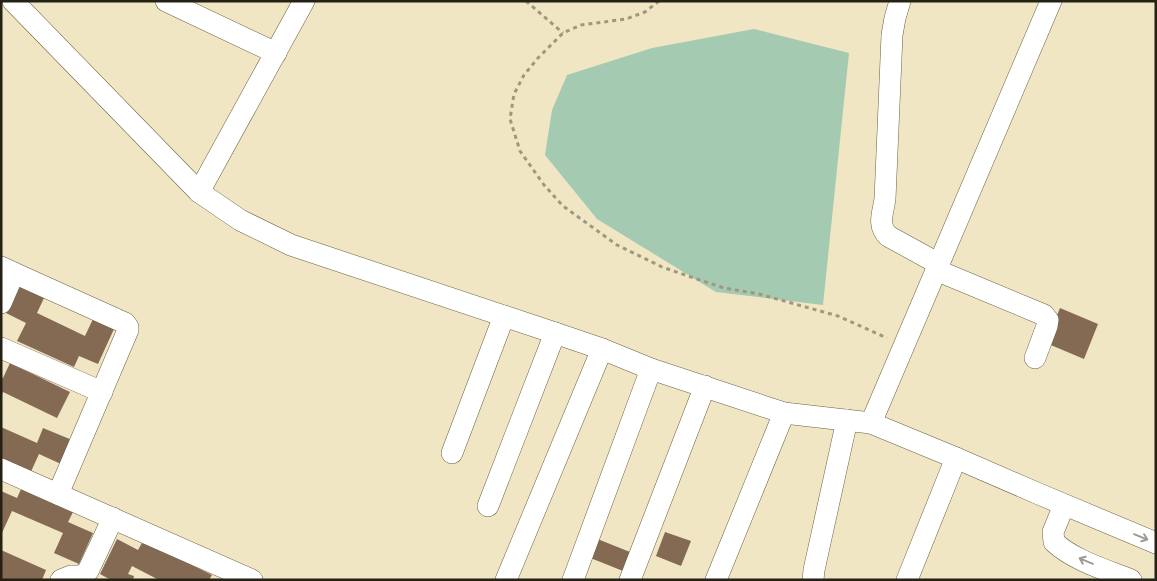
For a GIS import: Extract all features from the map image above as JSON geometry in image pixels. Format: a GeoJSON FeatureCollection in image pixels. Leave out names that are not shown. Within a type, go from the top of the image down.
{"type":"FeatureCollection","features":[{"type":"Feature","properties":{"kind":"street"},"geometry":{"type":"LineString","coordinates":[[13,1],[199,192],[240,220],[291,245],[602,349],[651,369],[784,413],[871,423],[1156,543]]}},
{"type":"Feature","properties":{"kind":"street"},"geometry":{"type":"LineString","coordinates":[[166,1],[276,53]]}},
{"type":"Feature","properties":{"kind":"street"},"geometry":{"type":"LineString","coordinates":[[199,192],[304,1]]}},
{"type":"Feature","properties":{"kind":"street"},"geometry":{"type":"LineString","coordinates":[[900,1],[894,18],[892,35],[885,199],[881,222],[883,230],[888,236],[937,267],[1044,316],[1048,320],[1047,326],[1035,358]]}},
{"type":"Feature","properties":{"kind":"street"},"geometry":{"type":"LineString","coordinates":[[871,423],[1051,1]]}},
{"type":"Feature","properties":{"kind":"street"},"geometry":{"type":"LineString","coordinates":[[1,303],[8,270],[127,325],[128,330],[58,494]]}},
{"type":"Feature","properties":{"kind":"street"},"geometry":{"type":"LineString","coordinates":[[452,453],[504,316]]}},
{"type":"Feature","properties":{"kind":"street"},"geometry":{"type":"LineString","coordinates":[[488,506],[555,333]]}},
{"type":"Feature","properties":{"kind":"street"},"geometry":{"type":"LineString","coordinates":[[1,348],[102,392]]}},
{"type":"Feature","properties":{"kind":"street"},"geometry":{"type":"LineString","coordinates":[[506,580],[602,349]]}},
{"type":"Feature","properties":{"kind":"street"},"geometry":{"type":"LineString","coordinates":[[573,580],[651,369]]}},
{"type":"Feature","properties":{"kind":"street"},"geometry":{"type":"LineString","coordinates":[[630,580],[705,386]]}},
{"type":"Feature","properties":{"kind":"street"},"geometry":{"type":"LineString","coordinates":[[716,580],[784,413]]}},
{"type":"Feature","properties":{"kind":"street"},"geometry":{"type":"LineString","coordinates":[[812,580],[847,420]]}},
{"type":"Feature","properties":{"kind":"street"},"geometry":{"type":"LineString","coordinates":[[907,580],[956,458]]}},
{"type":"Feature","properties":{"kind":"street"},"geometry":{"type":"LineString","coordinates":[[1,469],[113,518],[229,575],[252,580]]}},
{"type":"Feature","properties":{"kind":"street"},"geometry":{"type":"LineString","coordinates":[[1064,505],[1053,532],[1054,542],[1072,555],[1131,580]]}},
{"type":"Feature","properties":{"kind":"street"},"geometry":{"type":"LineString","coordinates":[[61,580],[70,576],[82,576],[88,571],[113,518]]}},
{"type":"Feature","properties":{"kind":"path"},"geometry":{"type":"LineString","coordinates":[[526,1],[562,33]]}},
{"type":"Feature","properties":{"kind":"path"},"geometry":{"type":"LineString","coordinates":[[659,1],[645,12],[626,19],[581,25],[562,33],[524,75],[514,94],[510,119],[520,151],[544,185],[563,206],[617,245],[662,266],[724,288],[759,294],[838,316],[904,346]]}},
{"type":"Feature","properties":{"kind":"shaded area"},"geometry":{"type":"Polygon","coordinates":[[[754,29],[849,53],[823,305],[716,292],[597,219],[545,155],[552,110],[567,75],[652,48],[754,29]]]}},
{"type":"Feature","properties":{"kind":"building"},"geometry":{"type":"Polygon","coordinates":[[[20,285],[44,298],[37,313],[85,336],[93,319],[114,329],[98,364],[79,356],[74,367],[17,341],[26,323],[6,313],[20,285]]]}},
{"type":"Feature","properties":{"kind":"building"},"geometry":{"type":"Polygon","coordinates":[[[1060,308],[1098,324],[1084,359],[1046,343],[1060,308]]]}},
{"type":"Feature","properties":{"kind":"building"},"geometry":{"type":"Polygon","coordinates":[[[10,363],[70,392],[57,418],[3,392],[1,397],[1,377],[3,378],[10,363]]]}},
{"type":"Feature","properties":{"kind":"building"},"geometry":{"type":"Polygon","coordinates":[[[1,427],[37,443],[43,428],[72,440],[61,464],[39,454],[29,476],[1,463],[1,427]]]}},
{"type":"Feature","properties":{"kind":"building"},"geometry":{"type":"Polygon","coordinates":[[[22,487],[74,510],[68,522],[93,533],[79,564],[54,553],[63,533],[12,511],[1,535],[1,491],[17,498],[22,487]]]}},
{"type":"Feature","properties":{"kind":"building"},"geometry":{"type":"Polygon","coordinates":[[[665,532],[691,541],[681,566],[656,556],[665,532]]]}},
{"type":"Feature","properties":{"kind":"building"},"geometry":{"type":"Polygon","coordinates":[[[595,538],[635,554],[628,573],[588,557],[595,538]]]}},
{"type":"Feature","properties":{"kind":"building"},"geometry":{"type":"Polygon","coordinates":[[[117,539],[138,550],[143,541],[212,575],[209,580],[159,580],[132,566],[128,574],[134,576],[133,580],[111,580],[100,574],[117,539]]]}},
{"type":"Feature","properties":{"kind":"building"},"geometry":{"type":"Polygon","coordinates":[[[1,550],[46,570],[42,580],[1,580],[1,550]]]}}]}
